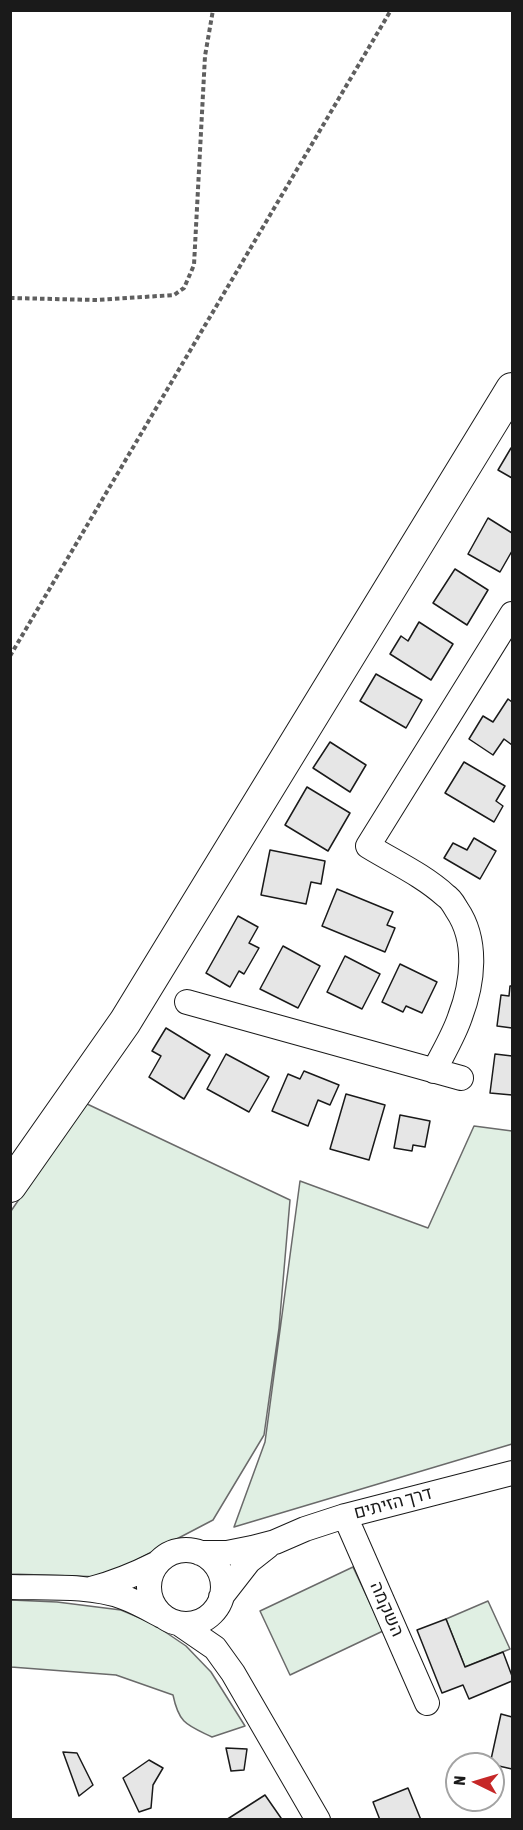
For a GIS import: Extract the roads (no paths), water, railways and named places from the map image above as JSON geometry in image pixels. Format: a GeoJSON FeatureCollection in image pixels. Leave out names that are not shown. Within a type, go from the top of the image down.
{"type":"FeatureCollection","features":[{"type":"Feature","properties":{"kind":"main road"},"geometry":{"type":"LineString","coordinates":[[10,1186],[125,1022],[513,389]]}},
{"type":"Feature","properties":{"kind":"street"},"geometry":{"type":"LineString","coordinates":[[434,1071],[460,1017],[469,986],[472,959],[470,937],[463,919],[448,897],[423,878],[368,846],[513,614]]}},
{"type":"Feature","properties":{"kind":"street"},"geometry":{"type":"LineString","coordinates":[[187,1002],[461,1078]]}},
{"type":"Feature","properties":{"kind":"street","name":"דרך הזיתים"},"geometry":{"type":"LineString","coordinates":[[200,1553],[241,1551],[275,1542],[345,1516],[513,1473]]}},
{"type":"Feature","properties":{"kind":"street","name":"השקמה"},"geometry":{"type":"LineString","coordinates":[[345,1516],[427,1703]]}},
{"type":"Feature","properties":{"kind":"street","name":"דרך הזיתים"},"geometry":{"type":"LineString","coordinates":[[220,1600],[249,1561],[275,1542]]}},
{"type":"Feature","properties":{"kind":"street"},"geometry":{"type":"LineString","coordinates":[[233,1673],[219,1633],[223,1585],[220,1574],[214,1563],[200,1553],[183,1550],[171,1553],[153,1569],[149,1581],[149,1594],[153,1606],[215,1648],[233,1673],[318,1820]]}},
{"type":"Feature","properties":{"kind":"street"},"geometry":{"type":"LineString","coordinates":[[86,1590],[109,1585],[158,1563]]}},
{"type":"Feature","properties":{"kind":"street"},"geometry":{"type":"LineString","coordinates":[[10,1587],[86,1590],[122,1597],[171,1620],[197,1623],[208,1616],[220,1600]]}}]}
